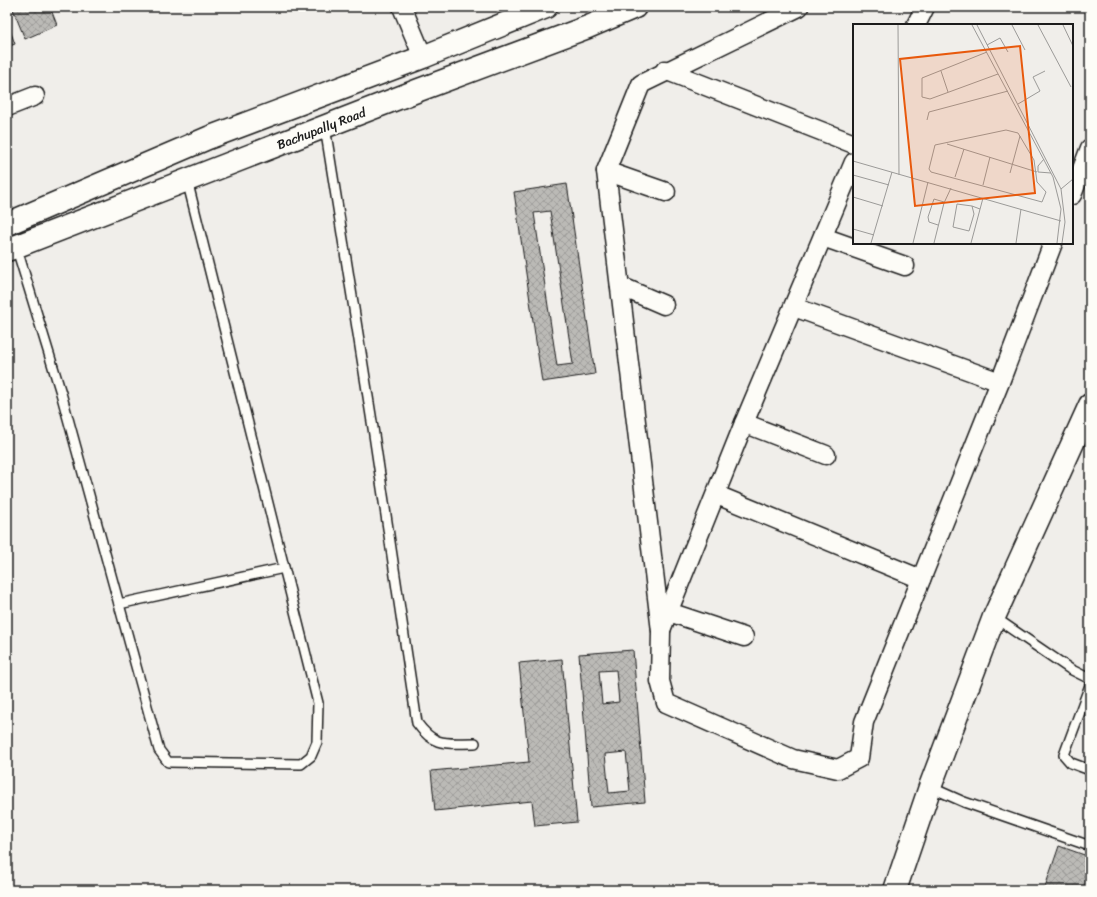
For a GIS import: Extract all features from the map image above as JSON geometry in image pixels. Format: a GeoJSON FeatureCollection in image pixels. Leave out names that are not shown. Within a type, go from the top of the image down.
{"type":"FeatureCollection","features":[{"type":"Feature","properties":{"kind":"main road"},"geometry":{"type":"LineString","coordinates":[[7,224],[208,138],[423,57],[546,7]]}},
{"type":"Feature","properties":{"kind":"main road","name":"Bachupally Road"},"geometry":{"type":"LineString","coordinates":[[12,248],[588,27],[635,7]]}},
{"type":"Feature","properties":{"kind":"main road"},"geometry":{"type":"LineString","coordinates":[[895,890],[930,787],[994,617],[1090,405]]}},
{"type":"Feature","properties":{"kind":"street"},"geometry":{"type":"LineString","coordinates":[[402,7],[423,57]]}},
{"type":"Feature","properties":{"kind":"street"},"geometry":{"type":"LineString","coordinates":[[799,7],[665,70],[641,84],[623,124],[606,171],[661,631],[660,681],[666,703],[793,759],[838,769],[859,758],[864,722],[1000,382],[1053,244]]}},
{"type":"Feature","properties":{"kind":"street"},"geometry":{"type":"LineString","coordinates":[[916,24],[925,7]]}},
{"type":"Feature","properties":{"kind":"street"},"geometry":{"type":"LineString","coordinates":[[665,70],[853,144]]}},
{"type":"Feature","properties":{"kind":"street"},"geometry":{"type":"LineString","coordinates":[[7,107],[35,96]]}},
{"type":"Feature","properties":{"kind":"street"},"geometry":{"type":"LineString","coordinates":[[1073,191],[1090,148]]}},
{"type":"Feature","properties":{"kind":"street"},"geometry":{"type":"LineString","coordinates":[[661,631],[717,495],[744,423],[853,164]]}},
{"type":"Feature","properties":{"kind":"street"},"geometry":{"type":"LineString","coordinates":[[606,171],[666,192]]}},
{"type":"Feature","properties":{"kind":"street"},"geometry":{"type":"LineString","coordinates":[[823,237],[905,266]]}},
{"type":"Feature","properties":{"kind":"street"},"geometry":{"type":"LineString","coordinates":[[620,286],[664,305]]}},
{"type":"Feature","properties":{"kind":"street"},"geometry":{"type":"LineString","coordinates":[[794,307],[1000,382]]}},
{"type":"Feature","properties":{"kind":"street"},"geometry":{"type":"LineString","coordinates":[[744,423],[826,455]]}},
{"type":"Feature","properties":{"kind":"street"},"geometry":{"type":"LineString","coordinates":[[717,495],[921,579]]}},
{"type":"Feature","properties":{"kind":"street"},"geometry":{"type":"LineString","coordinates":[[669,612],[744,637]]}},
{"type":"Feature","properties":{"kind":"lane"},"geometry":{"type":"LineString","coordinates":[[325,127],[374,435],[417,723],[432,740],[442,743],[475,743]]}},
{"type":"Feature","properties":{"kind":"lane"},"geometry":{"type":"LineString","coordinates":[[12,248],[61,393],[160,750],[168,762],[301,764],[311,756],[317,742],[318,703],[187,180]]}},
{"type":"Feature","properties":{"kind":"lane"},"geometry":{"type":"LineString","coordinates":[[119,604],[284,568]]}},
{"type":"Feature","properties":{"kind":"lane"},"geometry":{"type":"LineString","coordinates":[[994,617],[1064,665],[1090,680]]}},
{"type":"Feature","properties":{"kind":"lane"},"geometry":{"type":"LineString","coordinates":[[1090,685],[1064,755],[1071,763],[1090,770]]}},
{"type":"Feature","properties":{"kind":"lane"},"geometry":{"type":"LineString","coordinates":[[930,787],[964,802],[1090,846]]}},
{"type":"Feature","properties":{"kind":"building"},"geometry":{"type":"Polygon","coordinates":[[[12,7],[50,7],[57,25],[25,39],[12,7]]]}},
{"type":"Feature","properties":{"kind":"building"},"geometry":{"type":"Polygon","coordinates":[[[7,22],[15,44],[7,47],[7,22]]]}},
{"type":"Feature","properties":{"kind":"building"},"geometry":{"type":"Polygon","coordinates":[[[567,184],[595,374],[542,382],[514,192],[567,184]],[[550,211],[534,213],[557,366],[573,364],[550,211]]]}},
{"type":"Feature","properties":{"kind":"building"},"geometry":{"type":"Polygon","coordinates":[[[633,650],[645,802],[591,807],[579,654],[633,650]],[[616,670],[599,671],[602,704],[619,702],[616,670]],[[626,752],[605,754],[609,793],[630,791],[626,752]]]}},
{"type":"Feature","properties":{"kind":"building"},"geometry":{"type":"Polygon","coordinates":[[[562,659],[577,822],[535,826],[532,801],[435,811],[431,771],[529,762],[519,663],[562,659]]]}},
{"type":"Feature","properties":{"kind":"building"},"geometry":{"type":"Polygon","coordinates":[[[1059,846],[1090,857],[1090,890],[1044,890],[1059,846]]]}}]}
